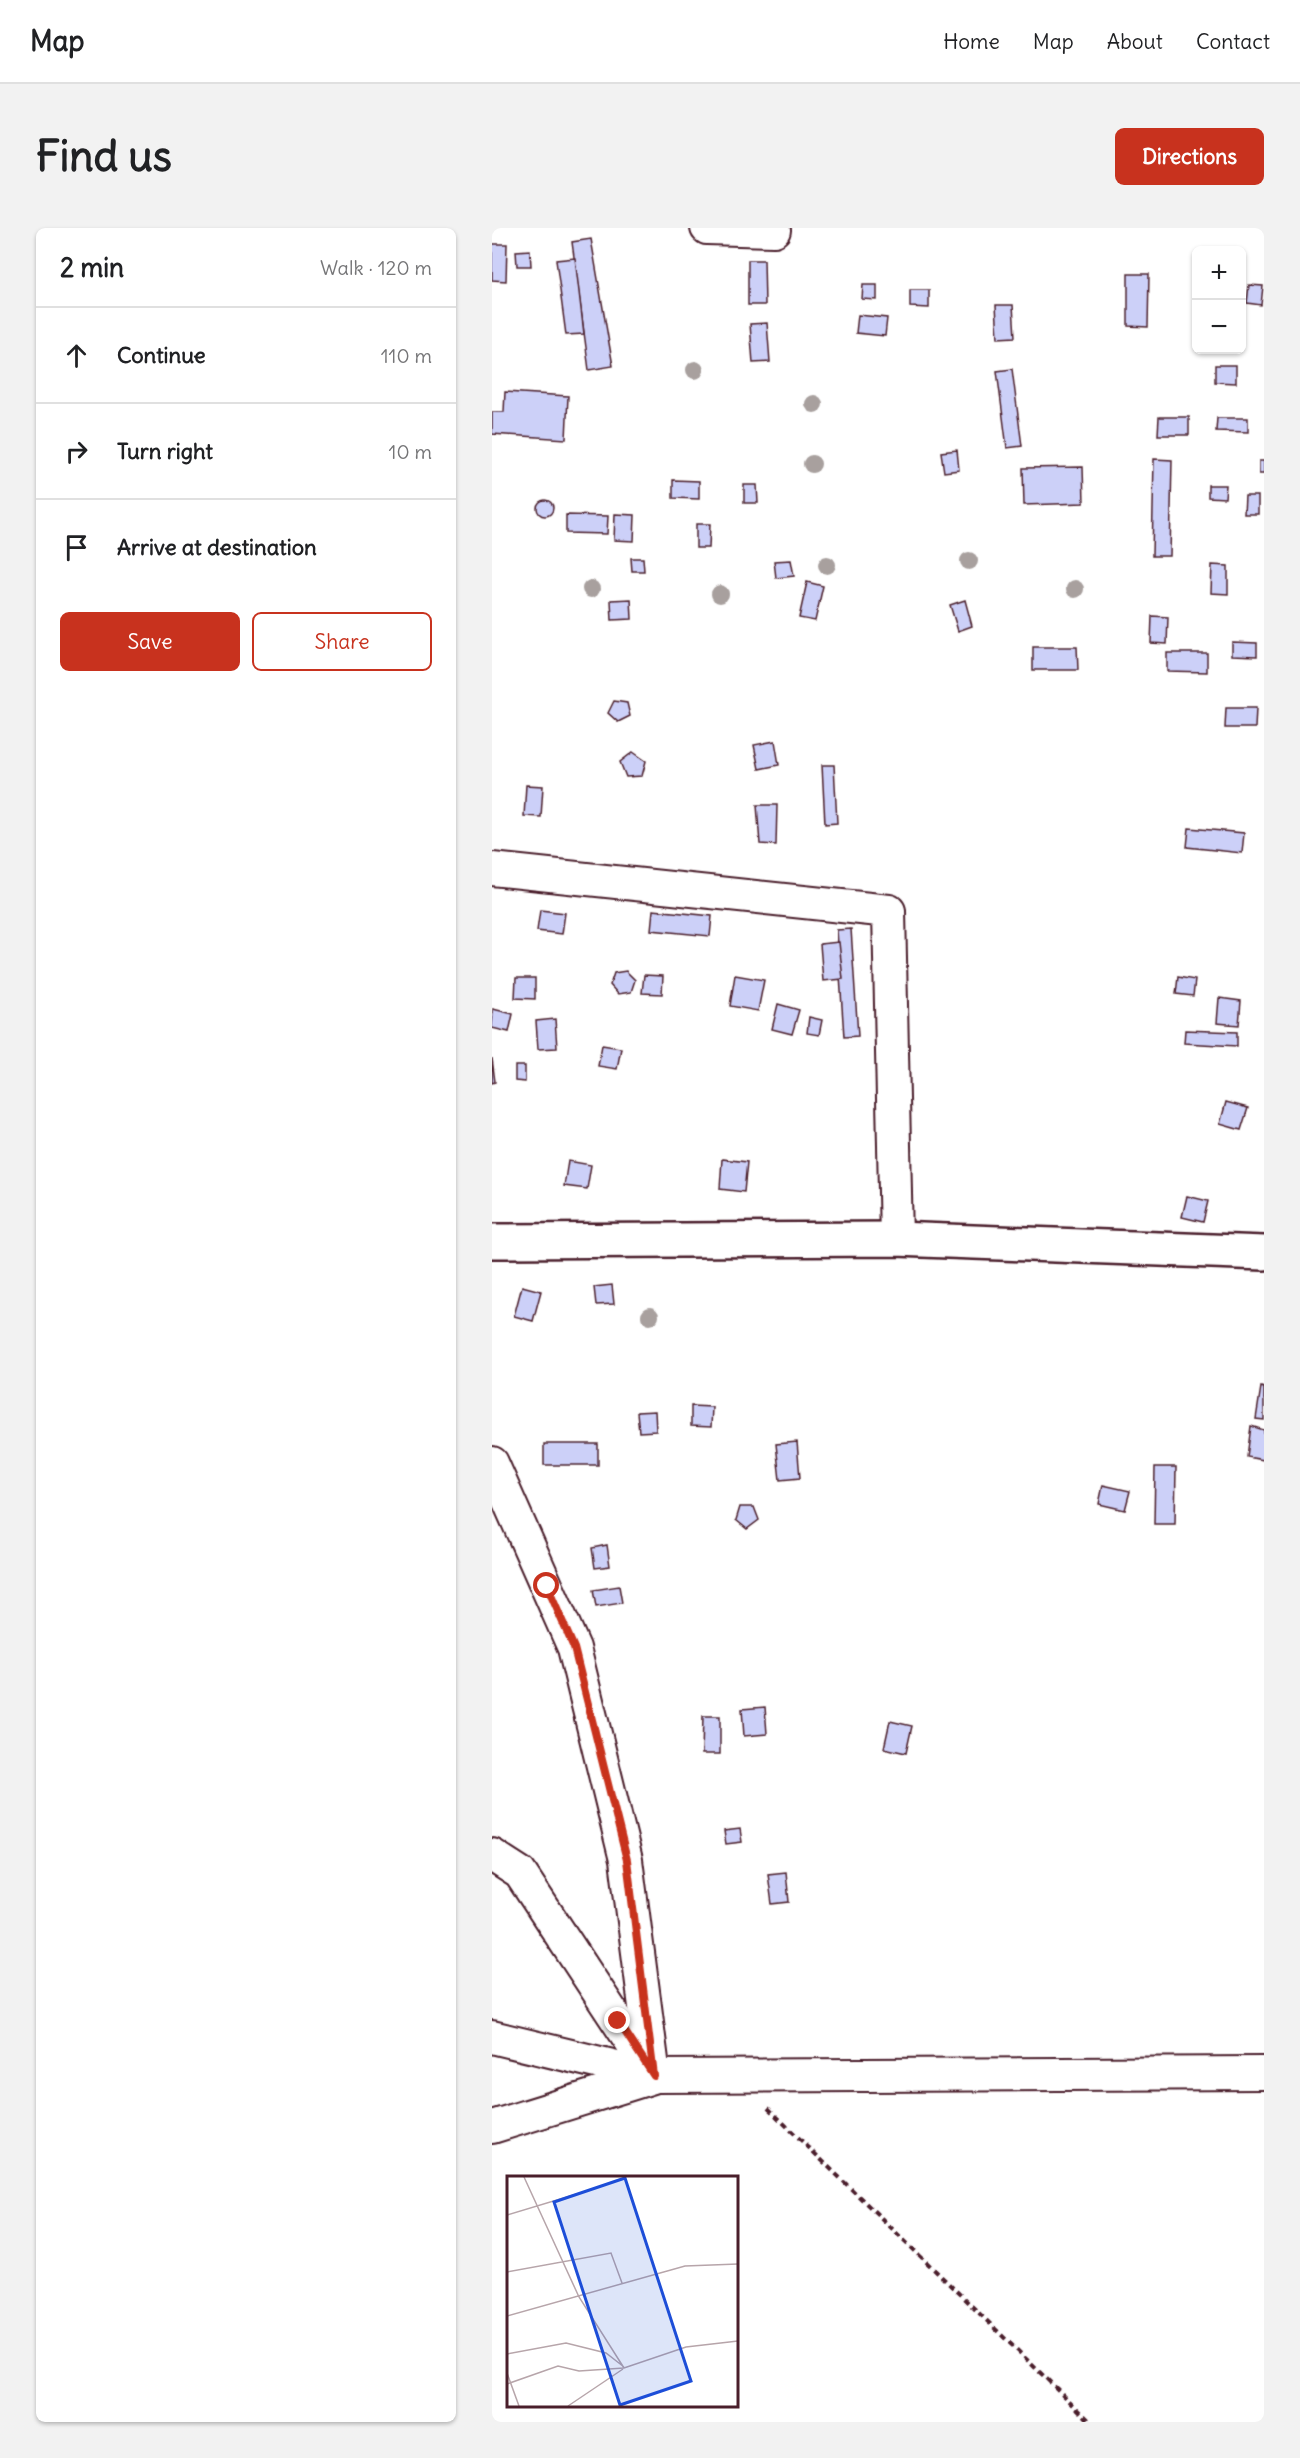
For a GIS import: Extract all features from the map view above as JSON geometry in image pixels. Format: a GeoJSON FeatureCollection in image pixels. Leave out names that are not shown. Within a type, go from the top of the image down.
{"type":"FeatureCollection","features":[{"type":"Feature","properties":{"kind":"main road"},"geometry":{"type":"LineString","coordinates":[[492,1241],[896,1239],[1264,1254]]}},
{"type":"Feature","properties":{"kind":"street"},"geometry":{"type":"LineString","coordinates":[[706,228],[774,230]]}},
{"type":"Feature","properties":{"kind":"street"},"geometry":{"type":"LineString","coordinates":[[492,869],[889,911],[896,1239]]}},
{"type":"Feature","properties":{"kind":"street"},"geometry":{"type":"LineString","coordinates":[[492,1463],[574,1648],[627,1860],[654,2076]]}},
{"type":"Feature","properties":{"kind":"street"},"geometry":{"type":"LineString","coordinates":[[492,1855],[520,1873],[654,2076]]}},
{"type":"Feature","properties":{"kind":"street"},"geometry":{"type":"LineString","coordinates":[[492,2037],[654,2076],[1264,2073]]}},
{"type":"Feature","properties":{"kind":"street"},"geometry":{"type":"LineString","coordinates":[[492,2127],[654,2076]]}},
{"type":"Feature","properties":{"kind":"path"},"geometry":{"type":"LineString","coordinates":[[735,2076],[1091,2422]]}},
{"type":"Feature","properties":{"kind":"building"},"geometry":{"type":"Polygon","coordinates":[[[591,239],[613,366],[589,370],[572,242],[591,239]]]}},
{"type":"Feature","properties":{"kind":"building"},"geometry":{"type":"Polygon","coordinates":[[[492,244],[507,244],[506,281],[492,280],[492,244]]]}},
{"type":"Feature","properties":{"kind":"building"},"geometry":{"type":"Polygon","coordinates":[[[530,250],[531,266],[517,266],[516,251],[530,250]]]}},
{"type":"Feature","properties":{"kind":"building"},"geometry":{"type":"Polygon","coordinates":[[[575,258],[584,334],[566,335],[556,260],[575,258]]]}},
{"type":"Feature","properties":{"kind":"building"},"geometry":{"type":"Polygon","coordinates":[[[748,260],[764,260],[765,305],[748,305],[748,260]]]}},
{"type":"Feature","properties":{"kind":"building"},"geometry":{"type":"Polygon","coordinates":[[[1128,274],[1149,274],[1148,327],[1128,326],[1128,274]]]}},
{"type":"Feature","properties":{"kind":"building"},"geometry":{"type":"Polygon","coordinates":[[[863,285],[877,285],[877,300],[862,299],[863,285]]]}},
{"type":"Feature","properties":{"kind":"building"},"geometry":{"type":"Polygon","coordinates":[[[1249,285],[1263,286],[1261,305],[1247,303],[1249,285]]]}},
{"type":"Feature","properties":{"kind":"building"},"geometry":{"type":"Polygon","coordinates":[[[910,290],[929,290],[929,308],[910,307],[910,290]]]}},
{"type":"Feature","properties":{"kind":"building"},"geometry":{"type":"Polygon","coordinates":[[[996,305],[1013,305],[1015,337],[998,338],[996,305]]]}},
{"type":"Feature","properties":{"kind":"building"},"geometry":{"type":"Polygon","coordinates":[[[858,315],[887,318],[885,336],[856,333],[858,315]]]}},
{"type":"Feature","properties":{"kind":"building"},"geometry":{"type":"Polygon","coordinates":[[[767,323],[770,362],[753,363],[750,324],[767,323]]]}},
{"type":"Feature","properties":{"kind":"building"},"geometry":{"type":"Polygon","coordinates":[[[1215,365],[1236,365],[1236,383],[1215,382],[1215,365]]]}},
{"type":"Feature","properties":{"kind":"building"},"geometry":{"type":"Polygon","coordinates":[[[1012,369],[1022,446],[1007,448],[997,371],[1012,369]]]}},
{"type":"Feature","properties":{"kind":"building"},"geometry":{"type":"Polygon","coordinates":[[[505,392],[568,396],[566,439],[492,434],[492,412],[504,412],[505,392]]]}},
{"type":"Feature","properties":{"kind":"building"},"geometry":{"type":"Polygon","coordinates":[[[1159,417],[1189,417],[1189,435],[1158,435],[1159,417]]]}},
{"type":"Feature","properties":{"kind":"building"},"geometry":{"type":"Polygon","coordinates":[[[1217,418],[1248,418],[1248,432],[1216,431],[1217,418]]]}},
{"type":"Feature","properties":{"kind":"building"},"geometry":{"type":"Polygon","coordinates":[[[957,450],[959,470],[944,472],[941,452],[957,450]]]}},
{"type":"Feature","properties":{"kind":"building"},"geometry":{"type":"Polygon","coordinates":[[[1154,459],[1172,460],[1170,556],[1152,556],[1154,459]]]}},
{"type":"Feature","properties":{"kind":"building"},"geometry":{"type":"Polygon","coordinates":[[[1259,461],[1264,461],[1264,474],[1259,474],[1259,461]]]}},
{"type":"Feature","properties":{"kind":"building"},"geometry":{"type":"Polygon","coordinates":[[[1083,467],[1084,503],[1024,505],[1023,468],[1083,467]]]}},
{"type":"Feature","properties":{"kind":"building"},"geometry":{"type":"Polygon","coordinates":[[[673,480],[699,481],[699,499],[673,498],[673,480]]]}},
{"type":"Feature","properties":{"kind":"building"},"geometry":{"type":"Polygon","coordinates":[[[744,485],[757,485],[758,503],[744,503],[744,485]]]}},
{"type":"Feature","properties":{"kind":"building"},"geometry":{"type":"Polygon","coordinates":[[[1208,485],[1226,485],[1225,498],[1208,497],[1208,485]]]}},
{"type":"Feature","properties":{"kind":"building"},"geometry":{"type":"Polygon","coordinates":[[[1245,496],[1258,496],[1258,514],[1244,514],[1245,496]]]}},
{"type":"Feature","properties":{"kind":"building"},"geometry":{"type":"Polygon","coordinates":[[[545,500],[551,502],[553,508],[551,514],[545,516],[539,514],[537,508],[539,502],[545,500]]]}},
{"type":"Feature","properties":{"kind":"building"},"geometry":{"type":"Polygon","coordinates":[[[615,514],[635,515],[634,541],[614,540],[615,514]]]}},
{"type":"Feature","properties":{"kind":"building"},"geometry":{"type":"Polygon","coordinates":[[[566,515],[608,516],[607,534],[566,533],[566,515]]]}},
{"type":"Feature","properties":{"kind":"building"},"geometry":{"type":"Polygon","coordinates":[[[696,524],[710,524],[709,548],[696,548],[696,524]]]}},
{"type":"Feature","properties":{"kind":"building"},"geometry":{"type":"Polygon","coordinates":[[[631,558],[643,558],[644,571],[632,571],[631,558]]]}},
{"type":"Feature","properties":{"kind":"building"},"geometry":{"type":"Polygon","coordinates":[[[791,560],[794,576],[776,578],[774,561],[791,560]]]}},
{"type":"Feature","properties":{"kind":"building"},"geometry":{"type":"Polygon","coordinates":[[[1212,565],[1228,566],[1228,594],[1211,593],[1212,565]]]}},
{"type":"Feature","properties":{"kind":"building"},"geometry":{"type":"Polygon","coordinates":[[[807,582],[823,586],[815,621],[799,618],[807,582]]]}},
{"type":"Feature","properties":{"kind":"building"},"geometry":{"type":"Polygon","coordinates":[[[631,599],[632,619],[612,620],[611,600],[631,599]]]}},
{"type":"Feature","properties":{"kind":"building"},"geometry":{"type":"Polygon","coordinates":[[[965,600],[972,626],[958,631],[950,605],[965,600]]]}},
{"type":"Feature","properties":{"kind":"building"},"geometry":{"type":"Polygon","coordinates":[[[1152,616],[1168,617],[1167,644],[1151,643],[1152,616]]]}},
{"type":"Feature","properties":{"kind":"building"},"geometry":{"type":"Polygon","coordinates":[[[1232,642],[1257,643],[1257,656],[1232,655],[1232,642]]]}},
{"type":"Feature","properties":{"kind":"building"},"geometry":{"type":"Polygon","coordinates":[[[1033,647],[1077,647],[1078,670],[1033,670],[1033,647]]]}},
{"type":"Feature","properties":{"kind":"building"},"geometry":{"type":"Polygon","coordinates":[[[1167,653],[1207,653],[1207,672],[1167,671],[1167,653]]]}},
{"type":"Feature","properties":{"kind":"building"},"geometry":{"type":"Polygon","coordinates":[[[614,701],[627,703],[630,716],[618,722],[608,713],[614,701]]]}},
{"type":"Feature","properties":{"kind":"building"},"geometry":{"type":"Polygon","coordinates":[[[1226,708],[1256,708],[1255,728],[1225,728],[1226,708]]]}},
{"type":"Feature","properties":{"kind":"building"},"geometry":{"type":"Polygon","coordinates":[[[775,741],[779,765],[759,769],[754,745],[775,741]]]}},
{"type":"Feature","properties":{"kind":"building"},"geometry":{"type":"Polygon","coordinates":[[[633,752],[646,761],[642,776],[626,777],[620,762],[633,752]]]}},
{"type":"Feature","properties":{"kind":"building"},"geometry":{"type":"Polygon","coordinates":[[[822,765],[834,765],[837,823],[825,824],[822,765]]]}},
{"type":"Feature","properties":{"kind":"building"},"geometry":{"type":"Polygon","coordinates":[[[526,785],[543,786],[541,817],[524,816],[526,785]]]}},
{"type":"Feature","properties":{"kind":"building"},"geometry":{"type":"Polygon","coordinates":[[[757,805],[777,805],[776,845],[760,844],[757,805]]]}},
{"type":"Feature","properties":{"kind":"building"},"geometry":{"type":"Polygon","coordinates":[[[1189,828],[1244,833],[1242,853],[1187,847],[1189,828]]]}},
{"type":"Feature","properties":{"kind":"building"},"geometry":{"type":"Polygon","coordinates":[[[540,910],[565,913],[562,934],[537,931],[540,910]]]}},
{"type":"Feature","properties":{"kind":"building"},"geometry":{"type":"Polygon","coordinates":[[[653,910],[712,916],[710,936],[651,930],[653,910]]]}},
{"type":"Feature","properties":{"kind":"building"},"geometry":{"type":"Polygon","coordinates":[[[851,929],[858,1036],[844,1037],[837,930],[851,929]]]}},
{"type":"Feature","properties":{"kind":"building"},"geometry":{"type":"Polygon","coordinates":[[[839,942],[843,979],[823,981],[820,944],[839,942]]]}},
{"type":"Feature","properties":{"kind":"building"},"geometry":{"type":"Polygon","coordinates":[[[626,971],[635,980],[631,992],[618,994],[610,985],[614,973],[626,971]]]}},
{"type":"Feature","properties":{"kind":"building"},"geometry":{"type":"Polygon","coordinates":[[[644,975],[663,976],[662,994],[642,993],[644,975]]]}},
{"type":"Feature","properties":{"kind":"building"},"geometry":{"type":"Polygon","coordinates":[[[735,975],[764,980],[758,1011],[730,1006],[735,975]]]}},
{"type":"Feature","properties":{"kind":"building"},"geometry":{"type":"Polygon","coordinates":[[[1178,977],[1195,980],[1193,996],[1176,994],[1178,977]]]}},
{"type":"Feature","properties":{"kind":"building"},"geometry":{"type":"Polygon","coordinates":[[[516,978],[535,978],[535,999],[515,998],[516,978]]]}},
{"type":"Feature","properties":{"kind":"building"},"geometry":{"type":"Polygon","coordinates":[[[1219,998],[1241,1001],[1239,1025],[1217,1023],[1219,998]]]}},
{"type":"Feature","properties":{"kind":"building"},"geometry":{"type":"Polygon","coordinates":[[[778,1004],[799,1010],[792,1034],[772,1029],[778,1004]]]}},
{"type":"Feature","properties":{"kind":"building"},"geometry":{"type":"Polygon","coordinates":[[[493,1009],[513,1014],[509,1032],[492,1028],[493,1009]]]}},
{"type":"Feature","properties":{"kind":"building"},"geometry":{"type":"Polygon","coordinates":[[[809,1017],[822,1020],[819,1035],[807,1033],[809,1017]]]}},
{"type":"Feature","properties":{"kind":"building"},"geometry":{"type":"Polygon","coordinates":[[[555,1019],[557,1048],[538,1049],[536,1021],[555,1019]]]}},
{"type":"Feature","properties":{"kind":"building"},"geometry":{"type":"Polygon","coordinates":[[[1185,1030],[1237,1032],[1237,1046],[1184,1043],[1185,1030]]]}},
{"type":"Feature","properties":{"kind":"building"},"geometry":{"type":"Polygon","coordinates":[[[602,1045],[621,1048],[617,1069],[598,1066],[602,1045]]]}},
{"type":"Feature","properties":{"kind":"building"},"geometry":{"type":"Polygon","coordinates":[[[492,1058],[495,1082],[492,1083],[492,1058]]]}},
{"type":"Feature","properties":{"kind":"building"},"geometry":{"type":"Polygon","coordinates":[[[515,1066],[525,1066],[525,1082],[515,1081],[515,1066]]]}},
{"type":"Feature","properties":{"kind":"building"},"geometry":{"type":"Polygon","coordinates":[[[1226,1102],[1248,1108],[1241,1130],[1220,1124],[1226,1102]]]}},
{"type":"Feature","properties":{"kind":"building"},"geometry":{"type":"Polygon","coordinates":[[[722,1159],[747,1162],[744,1192],[720,1189],[722,1159]]]}},
{"type":"Feature","properties":{"kind":"building"},"geometry":{"type":"Polygon","coordinates":[[[568,1161],[591,1165],[587,1189],[564,1186],[568,1161]]]}},
{"type":"Feature","properties":{"kind":"building"},"geometry":{"type":"Polygon","coordinates":[[[1187,1196],[1208,1201],[1203,1222],[1182,1217],[1187,1196]]]}},
{"type":"Feature","properties":{"kind":"building"},"geometry":{"type":"Polygon","coordinates":[[[612,1285],[614,1304],[596,1305],[594,1287],[612,1285]]]}},
{"type":"Feature","properties":{"kind":"building"},"geometry":{"type":"Polygon","coordinates":[[[522,1286],[541,1291],[533,1321],[514,1316],[522,1286]]]}},
{"type":"Feature","properties":{"kind":"building"},"geometry":{"type":"Polygon","coordinates":[[[1261,1387],[1264,1388],[1264,1420],[1256,1419],[1261,1387]]]}},
{"type":"Feature","properties":{"kind":"building"},"geometry":{"type":"Polygon","coordinates":[[[691,1406],[712,1407],[711,1427],[691,1426],[691,1406]]]}},
{"type":"Feature","properties":{"kind":"building"},"geometry":{"type":"Polygon","coordinates":[[[655,1411],[656,1431],[639,1432],[637,1412],[655,1411]]]}},
{"type":"Feature","properties":{"kind":"building"},"geometry":{"type":"Polygon","coordinates":[[[1251,1426],[1264,1430],[1264,1460],[1247,1457],[1251,1426]]]}},
{"type":"Feature","properties":{"kind":"building"},"geometry":{"type":"Polygon","coordinates":[[[797,1442],[800,1478],[780,1480],[776,1444],[797,1442]]]}},
{"type":"Feature","properties":{"kind":"building"},"geometry":{"type":"Polygon","coordinates":[[[544,1444],[598,1444],[598,1465],[544,1465],[544,1444]]]}},
{"type":"Feature","properties":{"kind":"building"},"geometry":{"type":"Polygon","coordinates":[[[1155,1467],[1176,1467],[1175,1524],[1154,1524],[1155,1467]]]}},
{"type":"Feature","properties":{"kind":"building"},"geometry":{"type":"Polygon","coordinates":[[[1103,1485],[1130,1491],[1125,1510],[1099,1504],[1103,1485]]]}},
{"type":"Feature","properties":{"kind":"building"},"geometry":{"type":"Polygon","coordinates":[[[740,1507],[754,1507],[759,1520],[747,1529],[736,1520],[740,1507]]]}},
{"type":"Feature","properties":{"kind":"building"},"geometry":{"type":"Polygon","coordinates":[[[607,1545],[610,1566],[595,1568],[592,1548],[607,1545]]]}},
{"type":"Feature","properties":{"kind":"building"},"geometry":{"type":"Polygon","coordinates":[[[619,1586],[622,1603],[596,1607],[593,1590],[619,1586]]]}},
{"type":"Feature","properties":{"kind":"building"},"geometry":{"type":"Polygon","coordinates":[[[765,1707],[767,1734],[744,1736],[742,1709],[765,1707]]]}},
{"type":"Feature","properties":{"kind":"building"},"geometry":{"type":"Polygon","coordinates":[[[703,1716],[720,1716],[720,1754],[702,1754],[703,1716]]]}},
{"type":"Feature","properties":{"kind":"building"},"geometry":{"type":"Polygon","coordinates":[[[890,1721],[912,1726],[906,1753],[884,1748],[890,1721]]]}},
{"type":"Feature","properties":{"kind":"building"},"geometry":{"type":"Polygon","coordinates":[[[740,1829],[742,1842],[726,1844],[724,1831],[740,1829]]]}},
{"type":"Feature","properties":{"kind":"building"},"geometry":{"type":"Polygon","coordinates":[[[786,1872],[789,1902],[772,1904],[768,1874],[786,1872]]]}},
{"type":"Feature","properties":{"kind":"route"},"geometry":{"type":"LineString","coordinates":[[547,1586],[574,1648],[627,1860],[654,2076],[618,2021]]}}]}
